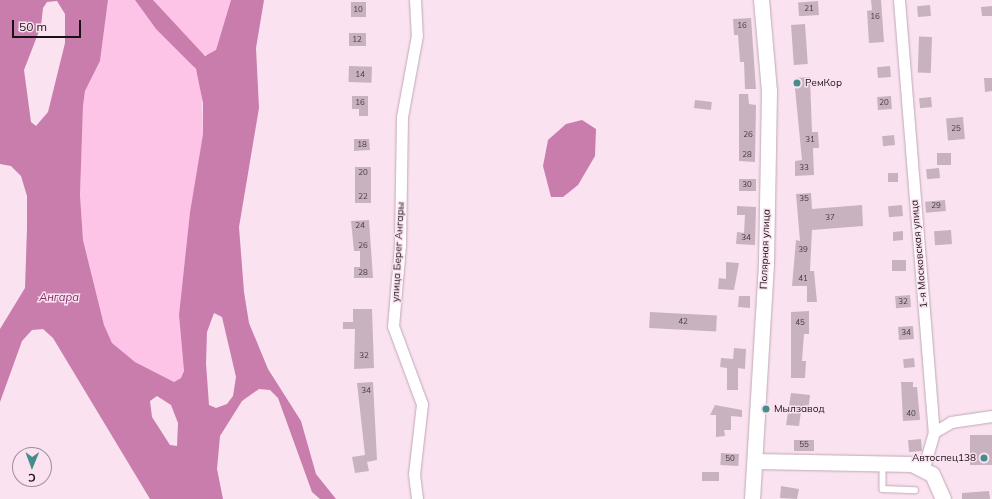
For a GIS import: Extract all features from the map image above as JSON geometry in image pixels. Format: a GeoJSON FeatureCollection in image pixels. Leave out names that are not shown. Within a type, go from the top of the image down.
{"type":"FeatureCollection","features":[{"type":"Feature","properties":{"kind":"main road","name":"Полярная улица"},"geometry":{"type":"LineString","coordinates":[[752,499],[756,462],[769,90],[761,0]]}},
{"type":"Feature","properties":{"kind":"main road"},"geometry":{"type":"LineString","coordinates":[[756,462],[883,463],[924,468],[939,483],[943,499]]}},
{"type":"Feature","properties":{"kind":"street","name":"улица Берег Ангары"},"geometry":{"type":"LineString","coordinates":[[415,0],[417,35],[402,117],[400,245],[393,326],[422,404],[414,474],[417,499]]}},
{"type":"Feature","properties":{"kind":"street","name":"1-я Московская улица"},"geometry":{"type":"LineString","coordinates":[[899,0],[934,432],[924,468]]}},
{"type":"Feature","properties":{"kind":"street"},"geometry":{"type":"LineString","coordinates":[[934,432],[951,422],[992,416]]}},
{"type":"Feature","properties":{"kind":"lane"},"geometry":{"type":"LineString","coordinates":[[883,463],[883,489],[915,490]]}},
{"type":"Feature","properties":{"kind":"shaded area"},"geometry":{"type":"Polygon","coordinates":[[[108,0],[135,0],[156,29],[187,57],[201,79],[203,134],[190,212],[179,315],[184,371],[181,378],[174,382],[135,362],[112,343],[104,325],[83,240],[80,195],[83,106],[85,91],[100,61],[108,0]]]}},
{"type":"Feature","properties":{"kind":"shaded area"},"geometry":{"type":"Polygon","coordinates":[[[153,0],[231,0],[216,50],[211,55],[199,54],[153,0]]]}},
{"type":"Feature","properties":{"kind":"water","name":"Ангара"},"geometry":{"type":"Polygon","coordinates":[[[0,0],[108,0],[100,61],[85,91],[83,106],[80,195],[83,240],[104,325],[112,343],[135,362],[174,382],[181,378],[184,371],[179,315],[190,212],[203,134],[203,103],[196,69],[156,29],[135,0],[153,0],[205,56],[216,50],[231,0],[264,0],[256,48],[259,108],[239,227],[244,292],[249,323],[268,369],[301,421],[316,474],[336,499],[320,499],[312,492],[278,398],[270,390],[259,389],[242,401],[220,436],[217,469],[223,499],[150,499],[53,338],[43,329],[32,330],[22,341],[0,402],[0,329],[25,288],[27,196],[21,176],[11,166],[0,164],[0,0]],[[57,1],[47,2],[43,8],[41,26],[24,70],[31,122],[36,126],[48,112],[65,43],[65,14],[57,1]],[[214,313],[207,332],[206,363],[209,405],[216,408],[227,404],[233,396],[236,377],[222,317],[214,313]],[[157,396],[150,401],[152,417],[170,445],[177,446],[178,423],[171,405],[157,396]]]}},
{"type":"Feature","properties":{"kind":"water"},"geometry":{"type":"Polygon","coordinates":[[[582,120],[596,129],[595,156],[578,185],[563,197],[551,197],[543,166],[548,140],[566,124],[582,120]]]}},
{"type":"Feature","properties":{"kind":"building"},"geometry":{"type":"Polygon","coordinates":[[[871,0],[881,0],[884,42],[869,43],[867,11],[872,10],[871,0]]]}},
{"type":"Feature","properties":{"kind":"building"},"geometry":{"type":"Polygon","coordinates":[[[818,1],[819,15],[799,16],[798,2],[818,1]]]}},
{"type":"Feature","properties":{"kind":"building"},"geometry":{"type":"Polygon","coordinates":[[[351,2],[366,2],[366,17],[351,17],[351,2]]]}},
{"type":"Feature","properties":{"kind":"building"},"geometry":{"type":"Polygon","coordinates":[[[930,5],[931,16],[918,17],[917,6],[930,5]]]}},
{"type":"Feature","properties":{"kind":"building"},"geometry":{"type":"Polygon","coordinates":[[[992,6],[992,16],[982,16],[981,7],[992,6]]]}},
{"type":"Feature","properties":{"kind":"building"},"geometry":{"type":"Polygon","coordinates":[[[751,18],[756,89],[745,89],[744,62],[740,62],[738,35],[734,35],[733,19],[751,18]]]}},
{"type":"Feature","properties":{"kind":"building"},"geometry":{"type":"Polygon","coordinates":[[[805,24],[808,64],[794,65],[791,25],[805,24]]]}},
{"type":"Feature","properties":{"kind":"building"},"geometry":{"type":"Polygon","coordinates":[[[349,33],[366,33],[366,46],[349,46],[349,33]]]}},
{"type":"Feature","properties":{"kind":"building"},"geometry":{"type":"Polygon","coordinates":[[[919,37],[932,37],[931,73],[918,73],[919,37]]]}},
{"type":"Feature","properties":{"kind":"building"},"geometry":{"type":"Polygon","coordinates":[[[349,66],[372,67],[371,83],[348,82],[349,66]]]}},
{"type":"Feature","properties":{"kind":"building"},"geometry":{"type":"Polygon","coordinates":[[[890,66],[891,77],[878,78],[877,67],[890,66]]]}},
{"type":"Feature","properties":{"kind":"building"},"geometry":{"type":"Polygon","coordinates":[[[810,77],[812,132],[818,132],[819,148],[813,148],[814,175],[795,176],[795,161],[802,160],[794,78],[810,77]]]}},
{"type":"Feature","properties":{"kind":"building"},"geometry":{"type":"Polygon","coordinates":[[[984,78],[992,78],[992,91],[985,92],[984,78]]]}},
{"type":"Feature","properties":{"kind":"building"},"geometry":{"type":"Polygon","coordinates":[[[739,94],[748,94],[749,104],[756,105],[755,162],[739,161],[739,94]]]}},
{"type":"Feature","properties":{"kind":"building"},"geometry":{"type":"Polygon","coordinates":[[[352,96],[368,96],[368,116],[359,116],[359,109],[352,109],[352,96]]]}},
{"type":"Feature","properties":{"kind":"building"},"geometry":{"type":"Polygon","coordinates":[[[891,96],[892,109],[878,110],[877,97],[891,96]]]}},
{"type":"Feature","properties":{"kind":"building"},"geometry":{"type":"Polygon","coordinates":[[[931,97],[932,107],[920,108],[919,98],[931,97]]]}},
{"type":"Feature","properties":{"kind":"building"},"geometry":{"type":"Polygon","coordinates":[[[695,100],[712,102],[711,110],[694,108],[695,100]]]}},
{"type":"Feature","properties":{"kind":"building"},"geometry":{"type":"Polygon","coordinates":[[[963,117],[965,139],[948,140],[946,118],[963,117]]]}},
{"type":"Feature","properties":{"kind":"building"},"geometry":{"type":"Polygon","coordinates":[[[894,135],[895,145],[883,146],[882,136],[894,135]]]}},
{"type":"Feature","properties":{"kind":"building"},"geometry":{"type":"Polygon","coordinates":[[[354,139],[369,139],[370,150],[354,151],[354,139]]]}},
{"type":"Feature","properties":{"kind":"building"},"geometry":{"type":"Polygon","coordinates":[[[937,153],[951,153],[951,165],[937,165],[937,153]]]}},
{"type":"Feature","properties":{"kind":"building"},"geometry":{"type":"Polygon","coordinates":[[[355,167],[371,167],[371,203],[355,203],[355,167]]]}},
{"type":"Feature","properties":{"kind":"building"},"geometry":{"type":"Polygon","coordinates":[[[939,168],[940,178],[927,179],[926,169],[939,168]]]}},
{"type":"Feature","properties":{"kind":"building"},"geometry":{"type":"Polygon","coordinates":[[[888,173],[898,173],[898,182],[888,182],[888,173]]]}},
{"type":"Feature","properties":{"kind":"building"},"geometry":{"type":"Polygon","coordinates":[[[739,179],[756,179],[756,191],[739,191],[739,179]]]}},
{"type":"Feature","properties":{"kind":"building"},"geometry":{"type":"Polygon","coordinates":[[[811,193],[812,209],[862,205],[863,226],[812,230],[810,271],[814,271],[817,302],[807,302],[807,286],[792,286],[796,240],[800,241],[796,194],[811,193]]]}},
{"type":"Feature","properties":{"kind":"building"},"geometry":{"type":"Polygon","coordinates":[[[945,200],[946,211],[926,213],[925,202],[945,200]]]}},
{"type":"Feature","properties":{"kind":"building"},"geometry":{"type":"Polygon","coordinates":[[[902,205],[903,216],[889,217],[888,206],[902,205]]]}},
{"type":"Feature","properties":{"kind":"building"},"geometry":{"type":"Polygon","coordinates":[[[737,206],[756,207],[755,245],[736,244],[737,232],[744,233],[745,215],[737,215],[737,206]]]}},
{"type":"Feature","properties":{"kind":"building"},"geometry":{"type":"Polygon","coordinates":[[[369,220],[373,278],[354,278],[354,267],[360,267],[360,251],[354,251],[351,221],[369,220]]]}},
{"type":"Feature","properties":{"kind":"building"},"geometry":{"type":"Polygon","coordinates":[[[951,230],[952,244],[935,245],[934,231],[951,230]]]}},
{"type":"Feature","properties":{"kind":"building"},"geometry":{"type":"Polygon","coordinates":[[[903,231],[903,240],[893,241],[893,232],[903,231]]]}},
{"type":"Feature","properties":{"kind":"building"},"geometry":{"type":"Polygon","coordinates":[[[892,260],[906,260],[906,271],[892,271],[892,260]]]}},
{"type":"Feature","properties":{"kind":"building"},"geometry":{"type":"Polygon","coordinates":[[[726,262],[739,263],[734,290],[718,289],[719,278],[726,279],[726,262]]]}},
{"type":"Feature","properties":{"kind":"building"},"geometry":{"type":"Polygon","coordinates":[[[910,295],[911,307],[896,308],[895,296],[910,295]]]}},
{"type":"Feature","properties":{"kind":"building"},"geometry":{"type":"Polygon","coordinates":[[[739,296],[750,296],[750,308],[738,307],[739,296]]]}},
{"type":"Feature","properties":{"kind":"building"},"geometry":{"type":"Polygon","coordinates":[[[353,309],[372,309],[374,368],[354,369],[355,329],[343,329],[343,322],[353,322],[353,309]]]}},
{"type":"Feature","properties":{"kind":"building"},"geometry":{"type":"Polygon","coordinates":[[[809,311],[809,334],[804,334],[802,361],[806,361],[805,378],[791,378],[791,312],[809,311]]]}},
{"type":"Feature","properties":{"kind":"building"},"geometry":{"type":"Polygon","coordinates":[[[650,312],[717,316],[716,331],[649,328],[650,312]]]}},
{"type":"Feature","properties":{"kind":"building"},"geometry":{"type":"Polygon","coordinates":[[[913,326],[914,339],[899,340],[898,327],[913,326]]]}},
{"type":"Feature","properties":{"kind":"building"},"geometry":{"type":"Polygon","coordinates":[[[734,348],[746,349],[745,369],[738,368],[738,390],[727,390],[727,368],[720,367],[721,358],[733,359],[734,348]]]}},
{"type":"Feature","properties":{"kind":"building"},"geometry":{"type":"Polygon","coordinates":[[[914,358],[915,367],[904,368],[903,359],[914,358]]]}},
{"type":"Feature","properties":{"kind":"building"},"geometry":{"type":"Polygon","coordinates":[[[373,382],[377,460],[367,462],[369,471],[355,473],[352,457],[365,455],[357,383],[373,382]]]}},
{"type":"Feature","properties":{"kind":"building"},"geometry":{"type":"Polygon","coordinates":[[[901,382],[913,382],[913,387],[917,387],[920,420],[903,421],[901,382]]]}},
{"type":"Feature","properties":{"kind":"building"},"geometry":{"type":"Polygon","coordinates":[[[791,393],[810,395],[808,412],[801,411],[799,426],[786,425],[791,393]]]}},
{"type":"Feature","properties":{"kind":"building"},"geometry":{"type":"Polygon","coordinates":[[[715,405],[742,410],[742,417],[731,416],[731,430],[724,430],[725,436],[716,437],[716,415],[710,415],[715,405]]]}},
{"type":"Feature","properties":{"kind":"building"},"geometry":{"type":"Polygon","coordinates":[[[970,435],[992,435],[992,465],[970,465],[970,435]]]}},
{"type":"Feature","properties":{"kind":"building"},"geometry":{"type":"Polygon","coordinates":[[[921,439],[922,451],[909,452],[908,440],[921,439]]]}},
{"type":"Feature","properties":{"kind":"building"},"geometry":{"type":"Polygon","coordinates":[[[794,440],[814,440],[814,451],[794,451],[794,440]]]}},
{"type":"Feature","properties":{"kind":"building"},"geometry":{"type":"Polygon","coordinates":[[[721,453],[739,454],[738,466],[720,465],[721,453]]]}},
{"type":"Feature","properties":{"kind":"building"},"geometry":{"type":"Polygon","coordinates":[[[702,472],[719,472],[719,481],[702,481],[702,472]]]}},
{"type":"Feature","properties":{"kind":"building"},"geometry":{"type":"Polygon","coordinates":[[[781,486],[799,489],[797,499],[780,498],[781,486]]]}},
{"type":"Feature","properties":{"kind":"building"},"geometry":{"type":"Polygon","coordinates":[[[989,491],[990,499],[962,499],[962,493],[989,491]]]}},
{"type":"Feature","properties":{"kind":"place","name":"РемКор"},"geometry":{"type":"Point","coordinates":[797,83]}},
{"type":"Feature","properties":{"kind":"place","name":"Мылзавод"},"geometry":{"type":"Point","coordinates":[766,409]}},
{"type":"Feature","properties":{"kind":"place","name":"Автоспец138"},"geometry":{"type":"Point","coordinates":[984,458]}}]}
